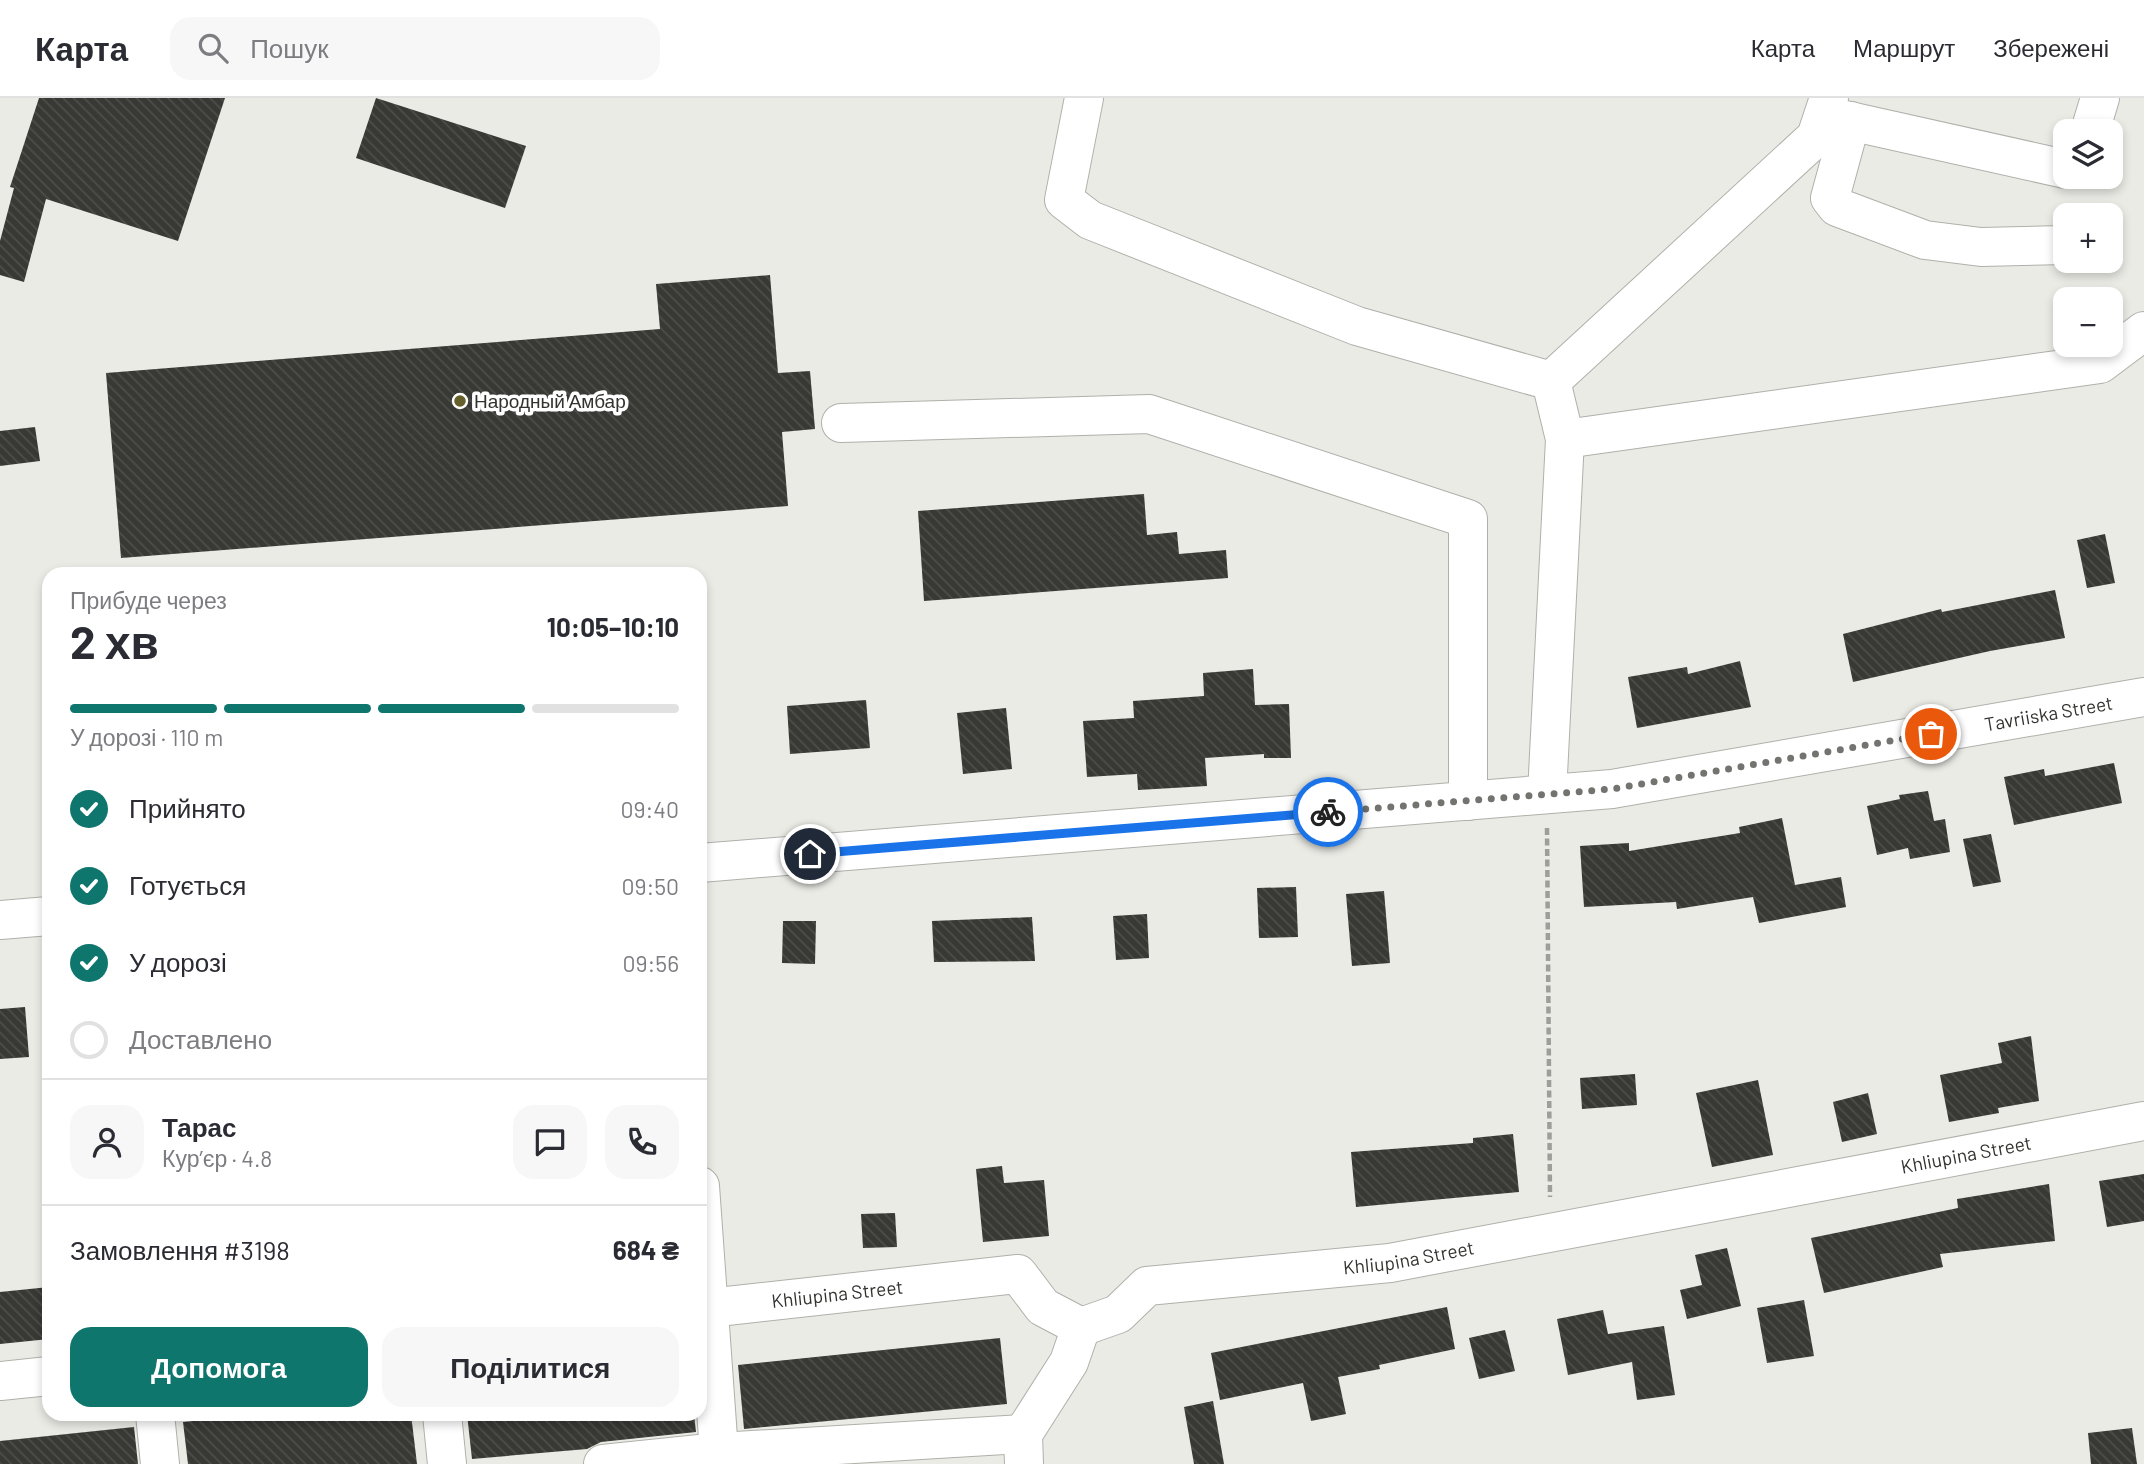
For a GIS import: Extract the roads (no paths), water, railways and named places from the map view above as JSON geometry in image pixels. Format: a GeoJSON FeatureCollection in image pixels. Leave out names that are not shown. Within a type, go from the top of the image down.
{"type":"FeatureCollection","features":[{"type":"Feature","properties":{"kind":"street"},"geometry":{"type":"LineString","coordinates":[[1084,98],[1064,200],[1090,220],[1357,326],[1551,381]]}},
{"type":"Feature","properties":{"kind":"street"},"geometry":{"type":"LineString","coordinates":[[2094,119],[2100,98]]}},
{"type":"Feature","properties":{"kind":"street"},"geometry":{"type":"LineString","coordinates":[[1551,381],[1816,137],[1835,111]]}},
{"type":"Feature","properties":{"kind":"street"},"geometry":{"type":"LineString","coordinates":[[1835,111],[2053,166]]}},
{"type":"Feature","properties":{"kind":"street"},"geometry":{"type":"LineString","coordinates":[[1835,111],[1830,198],[1837,207],[1925,240],[1981,247],[2053,246]]}},
{"type":"Feature","properties":{"kind":"street"},"geometry":{"type":"LineString","coordinates":[[1565,439],[2100,364],[2144,331]]}},
{"type":"Feature","properties":{"kind":"street"},"geometry":{"type":"LineString","coordinates":[[1547,794],[1565,439],[1551,381]]}},
{"type":"Feature","properties":{"kind":"street"},"geometry":{"type":"LineString","coordinates":[[841,423],[1149,414],[1468,519],[1468,801]]}},
{"type":"Feature","properties":{"kind":"street","name":"Tavriiska Street"},"geometry":{"type":"LineString","coordinates":[[707,862],[1612,789],[2144,697]]}},
{"type":"Feature","properties":{"kind":"street"},"geometry":{"type":"LineString","coordinates":[[0,920],[42,917]]}},
{"type":"Feature","properties":{"kind":"street","name":"Khliupina Street"},"geometry":{"type":"LineString","coordinates":[[707,1309],[1018,1274],[1043,1307],[1081,1327],[1118,1314],[1147,1286],[1390,1264],[2144,1121]]}},
{"type":"Feature","properties":{"kind":"street"},"geometry":{"type":"LineString","coordinates":[[603,1464],[719,1452],[1024,1449],[1069,1362],[1081,1327]]}},
{"type":"Feature","properties":{"kind":"street"},"geometry":{"type":"LineString","coordinates":[[707,1345],[719,1452]]}},
{"type":"Feature","properties":{"kind":"street"},"geometry":{"type":"LineString","coordinates":[[0,1381],[42,1377]]}},
{"type":"Feature","properties":{"kind":"street"},"geometry":{"type":"LineString","coordinates":[[156,1421],[160,1464]]}},
{"type":"Feature","properties":{"kind":"street"},"geometry":{"type":"LineString","coordinates":[[443,1421],[447,1464]]}},
{"type":"Feature","properties":{"kind":"place","name":"Народный Амбар"},"geometry":{"type":"Point","coordinates":[460,401]}}]}
